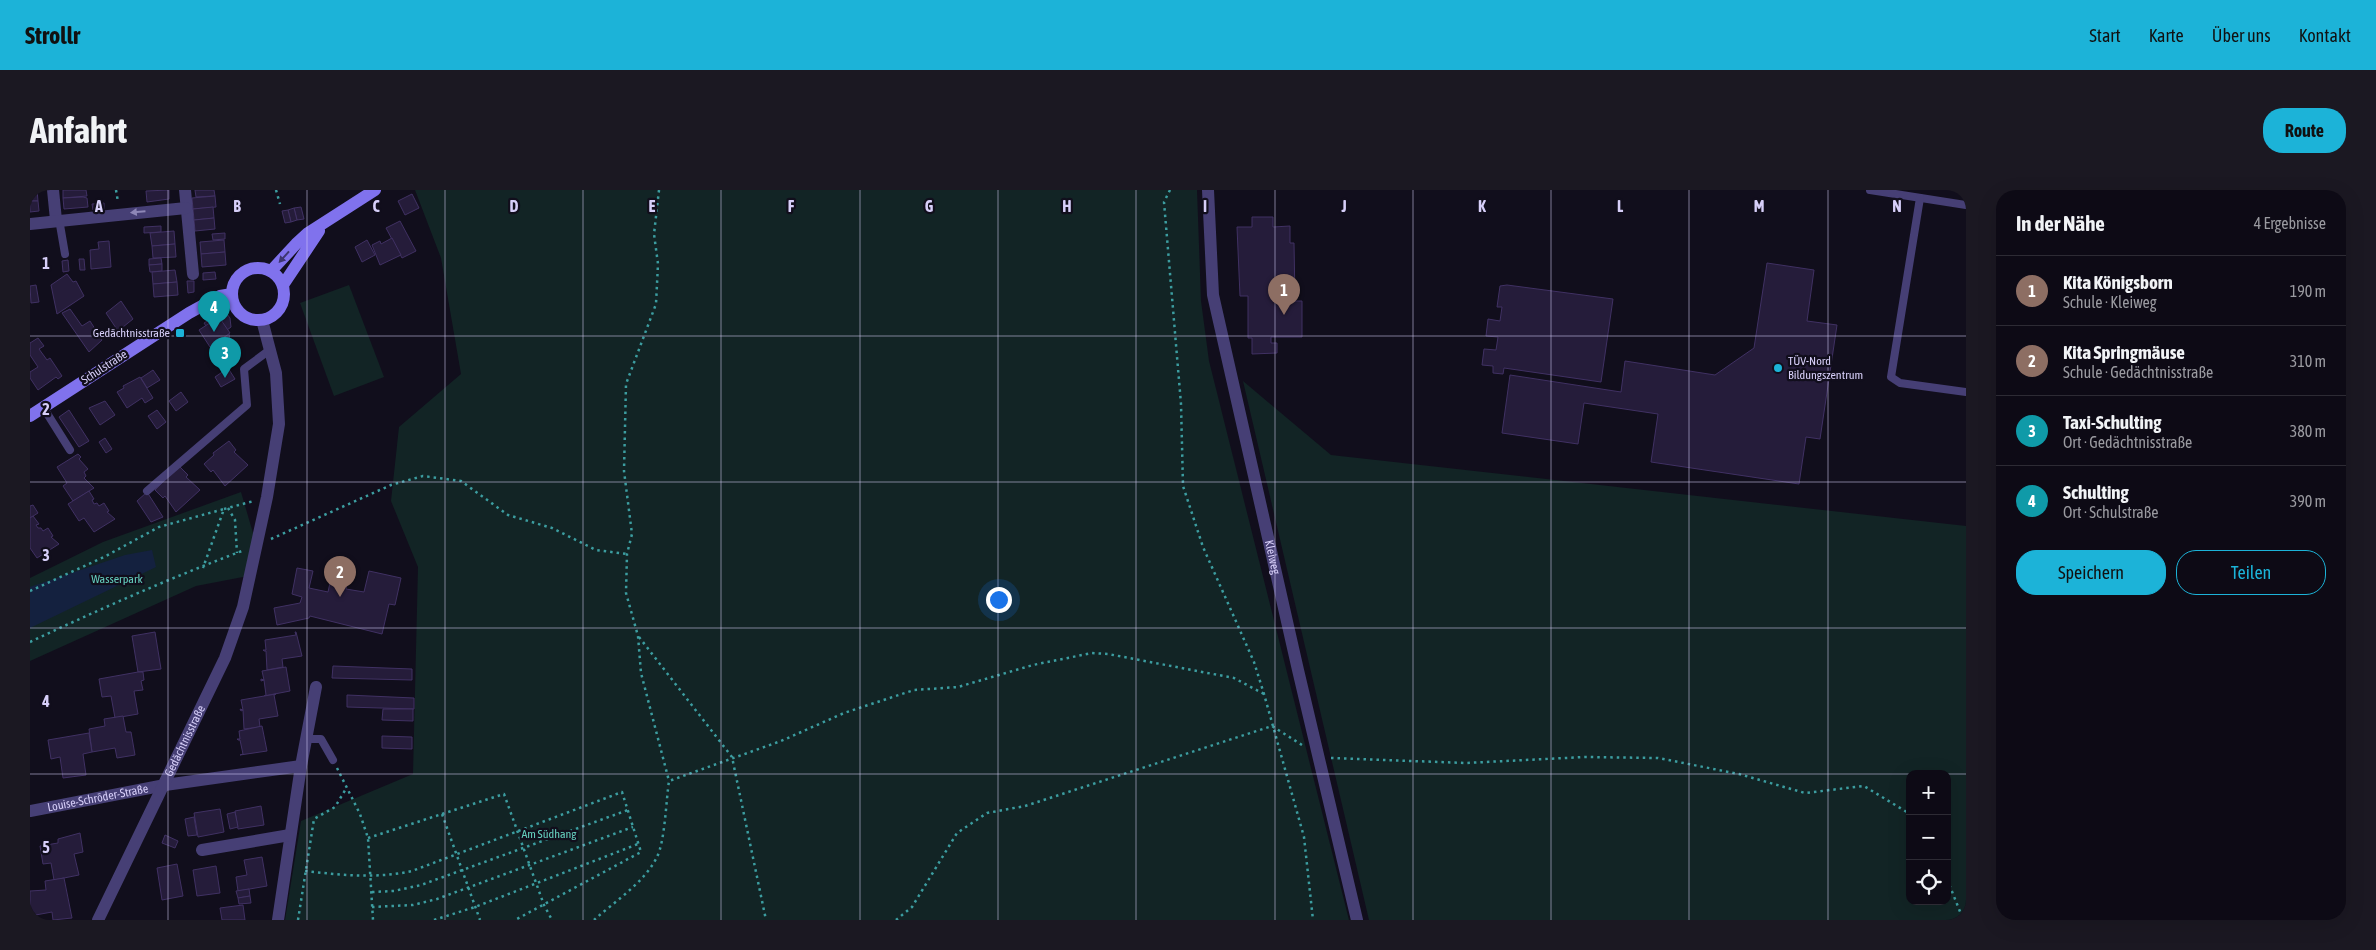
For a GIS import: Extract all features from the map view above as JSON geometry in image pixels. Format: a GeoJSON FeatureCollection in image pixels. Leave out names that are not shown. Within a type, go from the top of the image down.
{"type":"FeatureCollection","features":[{"type":"Feature","properties":{"kind":"main road"},"geometry":{"type":"LineString","coordinates":[[271,271],[296,244],[375,190]]}},
{"type":"Feature","properties":{"kind":"main road"},"geometry":{"type":"LineString","coordinates":[[283,285],[271,271],[256,268],[249,269],[237,279],[232,294],[239,311],[249,318],[262,320],[271,317],[283,303],[283,285],[302,254],[326,223]]}},
{"type":"Feature","properties":{"kind":"main road","name":"Schulstraße"},"geometry":{"type":"LineString","coordinates":[[30,416],[189,313],[220,296],[232,294]]}},
{"type":"Feature","properties":{"kind":"street"},"geometry":{"type":"LineString","coordinates":[[53,190],[57,219]]}},
{"type":"Feature","properties":{"kind":"street"},"geometry":{"type":"LineString","coordinates":[[184,190],[193,274]]}},
{"type":"Feature","properties":{"kind":"street","name":"Kleiweg"},"geometry":{"type":"LineString","coordinates":[[1208,190],[1213,296],[1357,920]]}},
{"type":"Feature","properties":{"kind":"street"},"geometry":{"type":"LineString","coordinates":[[30,224],[57,219],[186,208]]}},
{"type":"Feature","properties":{"kind":"street","name":"Gedächtnisstraße"},"geometry":{"type":"LineString","coordinates":[[98,920],[232,640],[243,607],[258,545],[279,416],[278,388],[271,349],[262,320]]}},
{"type":"Feature","properties":{"kind":"street"},"geometry":{"type":"LineString","coordinates":[[278,920],[301,766],[316,687]]}},
{"type":"Feature","properties":{"kind":"street"},"geometry":{"type":"LineString","coordinates":[[164,785],[301,766]]}},
{"type":"Feature","properties":{"kind":"street","name":"Louise-Schröder-Straße"},"geometry":{"type":"LineString","coordinates":[[30,810],[164,785]]}},
{"type":"Feature","properties":{"kind":"street"},"geometry":{"type":"LineString","coordinates":[[202,850],[290,835]]}},
{"type":"Feature","properties":{"kind":"lane"},"geometry":{"type":"LineString","coordinates":[[1870,190],[1966,205]]}},
{"type":"Feature","properties":{"kind":"lane"},"geometry":{"type":"LineString","coordinates":[[1920,198],[1891,377],[1900,383],[1966,392]]}},
{"type":"Feature","properties":{"kind":"lane"},"geometry":{"type":"LineString","coordinates":[[57,219],[64,254]]}},
{"type":"Feature","properties":{"kind":"lane"},"geometry":{"type":"LineString","coordinates":[[147,490],[247,405],[244,369],[271,349]]}},
{"type":"Feature","properties":{"kind":"lane"},"geometry":{"type":"LineString","coordinates":[[43,407],[70,450]]}},
{"type":"Feature","properties":{"kind":"lane"},"geometry":{"type":"LineString","coordinates":[[306,739],[321,738],[333,760]]}},
{"type":"Feature","properties":{"kind":"path"},"geometry":{"type":"LineString","coordinates":[[276,190],[280,204]]}},
{"type":"Feature","properties":{"kind":"path"},"geometry":{"type":"LineString","coordinates":[[594,920],[637,882],[656,858],[660,845],[668,781],[642,673],[638,636],[626,593],[627,554],[632,534],[624,471],[626,384],[656,304],[658,264],[654,234],[659,190]]}},
{"type":"Feature","properties":{"kind":"path"},"geometry":{"type":"LineString","coordinates":[[1170,190],[1164,202],[1181,404],[1183,486],[1203,548],[1254,662],[1264,694],[1304,837],[1313,920]]}},
{"type":"Feature","properties":{"kind":"path"},"geometry":{"type":"LineString","coordinates":[[258,545],[390,485],[423,476],[461,481],[508,515],[552,528],[596,550],[627,554]]}},
{"type":"Feature","properties":{"kind":"path"},"geometry":{"type":"LineString","coordinates":[[30,591],[104,557],[159,527],[267,497]]}},
{"type":"Feature","properties":{"kind":"path"},"geometry":{"type":"LineString","coordinates":[[228,508],[235,520],[237,553]]}},
{"type":"Feature","properties":{"kind":"path"},"geometry":{"type":"LineString","coordinates":[[203,568],[224,509]]}},
{"type":"Feature","properties":{"kind":"path"},"geometry":{"type":"LineString","coordinates":[[30,642],[183,573],[203,568],[231,555]]}},
{"type":"Feature","properties":{"kind":"path"},"geometry":{"type":"LineString","coordinates":[[638,636],[732,757],[748,826],[766,920]]}},
{"type":"Feature","properties":{"kind":"path"},"geometry":{"type":"LineString","coordinates":[[668,781],[781,741],[844,713],[914,690],[958,687],[1034,665],[1092,653],[1108,654],[1234,678],[1264,694]]}},
{"type":"Feature","properties":{"kind":"path"},"geometry":{"type":"LineString","coordinates":[[1272,726],[1319,757],[1466,763],[1585,757],[1658,758],[1739,774],[1805,793],[1864,786],[1906,812]]}},
{"type":"Feature","properties":{"kind":"path"},"geometry":{"type":"LineString","coordinates":[[896,920],[912,906],[958,833],[987,813],[1025,806],[1272,726]]}},
{"type":"Feature","properties":{"kind":"path"},"geometry":{"type":"LineString","coordinates":[[333,760],[348,787],[368,838],[372,920]]}},
{"type":"Feature","properties":{"kind":"path"},"geometry":{"type":"LineString","coordinates":[[298,920],[314,819],[335,807],[348,787]]}},
{"type":"Feature","properties":{"kind":"path"},"geometry":{"type":"LineString","coordinates":[[305,871],[371,876],[412,871],[622,792],[641,852],[515,920]]}},
{"type":"Feature","properties":{"kind":"path"},"geometry":{"type":"LineString","coordinates":[[368,838],[504,794],[536,884],[552,920]]}},
{"type":"Feature","properties":{"kind":"path"},"geometry":{"type":"LineString","coordinates":[[372,892],[408,888],[463,871],[628,810]]}},
{"type":"Feature","properties":{"kind":"path"},"geometry":{"type":"LineString","coordinates":[[442,814],[480,920]]}},
{"type":"Feature","properties":{"kind":"path"},"geometry":{"type":"LineString","coordinates":[[372,907],[413,905],[469,888],[634,828]]}},
{"type":"Feature","properties":{"kind":"path"},"geometry":{"type":"LineString","coordinates":[[434,920],[536,884],[638,844]]}},
{"type":"Feature","properties":{"kind":"path"},"geometry":{"type":"LineString","coordinates":[[1951,889],[1961,914],[1966,918]]}},
{"type":"Feature","properties":{"kind":"green space","name":"Am Südhang"},"geometry":{"type":"Polygon","coordinates":[[[415,190],[1197,190],[1201,301],[1209,361],[1349,920],[285,920],[301,821],[413,774],[418,567],[391,501],[399,427],[461,374],[441,258],[415,190]]]}},
{"type":"Feature","properties":{"kind":"green space"},"geometry":{"type":"Polygon","coordinates":[[[349,285],[384,377],[334,396],[300,303],[349,285]]]}},
{"type":"Feature","properties":{"kind":"green space"},"geometry":{"type":"Polygon","coordinates":[[[1243,381],[1331,455],[1966,526],[1966,920],[1369,920],[1243,381]]]}},
{"type":"Feature","properties":{"kind":"green space","name":"Wasserpark"},"geometry":{"type":"Polygon","coordinates":[[[241,492],[255,540],[248,576],[196,586],[30,661],[30,578],[103,542],[241,492]]]}},
{"type":"Feature","properties":{"kind":"water"},"geometry":{"type":"Polygon","coordinates":[[[152,550],[156,567],[30,628],[30,587],[125,555],[152,550]]]}},
{"type":"Feature","properties":{"kind":"building"},"geometry":{"type":"Polygon","coordinates":[[[30,190],[37,190],[38,201],[30,201],[30,190]]]}},
{"type":"Feature","properties":{"kind":"building"},"geometry":{"type":"Polygon","coordinates":[[[63,190],[86,190],[87,196],[63,198],[63,190]]]}},
{"type":"Feature","properties":{"kind":"building"},"geometry":{"type":"Polygon","coordinates":[[[169,190],[169,199],[147,202],[146,191],[169,190]]]}},
{"type":"Feature","properties":{"kind":"building"},"geometry":{"type":"Polygon","coordinates":[[[195,190],[214,190],[215,196],[196,197],[195,190]]]}},
{"type":"Feature","properties":{"kind":"building"},"geometry":{"type":"Polygon","coordinates":[[[412,194],[419,208],[405,215],[398,201],[412,194]]]}},
{"type":"Feature","properties":{"kind":"building"},"geometry":{"type":"Polygon","coordinates":[[[215,196],[216,207],[193,209],[192,198],[215,196]]]}},
{"type":"Feature","properties":{"kind":"building"},"geometry":{"type":"Polygon","coordinates":[[[63,198],[87,198],[88,207],[64,209],[63,198]]]}},
{"type":"Feature","properties":{"kind":"building"},"geometry":{"type":"Polygon","coordinates":[[[30,201],[38,201],[39,211],[30,212],[30,201]]]}},
{"type":"Feature","properties":{"kind":"building"},"geometry":{"type":"Polygon","coordinates":[[[104,203],[104,209],[93,210],[92,204],[104,203]]]}},
{"type":"Feature","properties":{"kind":"building"},"geometry":{"type":"Polygon","coordinates":[[[213,207],[214,218],[194,220],[193,209],[213,207]]]}},
{"type":"Feature","properties":{"kind":"building"},"geometry":{"type":"Polygon","coordinates":[[[301,207],[304,219],[297,220],[294,208],[301,207]]]}},
{"type":"Feature","properties":{"kind":"building"},"geometry":{"type":"Polygon","coordinates":[[[294,208],[297,220],[291,222],[288,210],[294,208]]]}},
{"type":"Feature","properties":{"kind":"building"},"geometry":{"type":"Polygon","coordinates":[[[288,210],[291,222],[285,223],[282,211],[288,210]]]}},
{"type":"Feature","properties":{"kind":"building"},"geometry":{"type":"Polygon","coordinates":[[[1252,217],[1273,217],[1273,227],[1290,226],[1290,243],[1294,243],[1295,301],[1302,301],[1302,337],[1271,337],[1271,343],[1277,343],[1277,353],[1252,354],[1252,338],[1248,338],[1248,296],[1240,296],[1237,227],[1252,227],[1252,217]]]}},
{"type":"Feature","properties":{"kind":"building"},"geometry":{"type":"Polygon","coordinates":[[[214,218],[215,229],[195,231],[194,220],[214,218]]]}},
{"type":"Feature","properties":{"kind":"building"},"geometry":{"type":"Polygon","coordinates":[[[400,221],[416,251],[402,258],[386,228],[400,221]]]}},
{"type":"Feature","properties":{"kind":"building"},"geometry":{"type":"Polygon","coordinates":[[[161,226],[161,232],[144,233],[144,227],[161,226]]]}},
{"type":"Feature","properties":{"kind":"building"},"geometry":{"type":"Polygon","coordinates":[[[174,231],[175,244],[152,246],[150,233],[174,231]]]}},
{"type":"Feature","properties":{"kind":"building"},"geometry":{"type":"Polygon","coordinates":[[[225,233],[225,239],[213,240],[212,234],[225,233]]]}},
{"type":"Feature","properties":{"kind":"building"},"geometry":{"type":"Polygon","coordinates":[[[392,238],[401,255],[380,265],[372,245],[380,241],[381,244],[392,238]]]}},
{"type":"Feature","properties":{"kind":"building"},"geometry":{"type":"Polygon","coordinates":[[[224,240],[225,252],[201,254],[200,242],[224,240]]]}},
{"type":"Feature","properties":{"kind":"building"},"geometry":{"type":"Polygon","coordinates":[[[367,240],[375,255],[362,262],[355,247],[367,240]]]}},
{"type":"Feature","properties":{"kind":"building"},"geometry":{"type":"Polygon","coordinates":[[[109,241],[111,267],[91,269],[90,250],[99,249],[98,242],[109,241]]]}},
{"type":"Feature","properties":{"kind":"building"},"geometry":{"type":"Polygon","coordinates":[[[175,244],[176,257],[153,258],[152,246],[175,244]]]}},
{"type":"Feature","properties":{"kind":"building"},"geometry":{"type":"Polygon","coordinates":[[[225,252],[226,265],[202,267],[201,254],[225,252]]]}},
{"type":"Feature","properties":{"kind":"building"},"geometry":{"type":"Polygon","coordinates":[[[161,258],[162,264],[149,265],[149,259],[161,258]]]}},
{"type":"Feature","properties":{"kind":"building"},"geometry":{"type":"Polygon","coordinates":[[[79,259],[84,259],[85,270],[80,270],[79,259]]]}},
{"type":"Feature","properties":{"kind":"building"},"geometry":{"type":"Polygon","coordinates":[[[68,260],[69,271],[63,272],[62,261],[68,260]]]}},
{"type":"Feature","properties":{"kind":"building","name":"TÜV-Nord Bildungszentrum"},"geometry":{"type":"Polygon","coordinates":[[[1767,263],[1814,270],[1807,321],[1837,325],[1820,439],[1806,437],[1799,484],[1651,462],[1658,414],[1584,403],[1578,444],[1502,433],[1510,375],[1621,392],[1625,361],[1715,375],[1754,348],[1767,263]]]}},
{"type":"Feature","properties":{"kind":"building"},"geometry":{"type":"Polygon","coordinates":[[[162,264],[162,271],[150,272],[149,265],[162,264]]]}},
{"type":"Feature","properties":{"kind":"building"},"geometry":{"type":"Polygon","coordinates":[[[175,270],[177,282],[153,284],[152,272],[175,270]]]}},
{"type":"Feature","properties":{"kind":"building"},"geometry":{"type":"Polygon","coordinates":[[[215,272],[216,279],[203,280],[203,273],[215,272]]]}},
{"type":"Feature","properties":{"kind":"building"},"geometry":{"type":"Polygon","coordinates":[[[67,274],[73,282],[76,281],[84,296],[57,314],[51,285],[67,274]]]}},
{"type":"Feature","properties":{"kind":"building"},"geometry":{"type":"Polygon","coordinates":[[[187,281],[194,281],[194,292],[188,293],[187,281]]]}},
{"type":"Feature","properties":{"kind":"building"},"geometry":{"type":"Polygon","coordinates":[[[177,282],[178,295],[154,297],[153,284],[177,282]]]}},
{"type":"Feature","properties":{"kind":"building"},"geometry":{"type":"Polygon","coordinates":[[[36,285],[39,302],[31,303],[30,286],[36,285]]]}},
{"type":"Feature","properties":{"kind":"building"},"geometry":{"type":"Polygon","coordinates":[[[1507,285],[1613,299],[1601,382],[1504,368],[1503,374],[1493,373],[1493,366],[1482,365],[1484,349],[1496,350],[1498,337],[1486,336],[1488,319],[1500,321],[1502,307],[1497,307],[1500,286],[1507,285]]]}},
{"type":"Feature","properties":{"kind":"building"},"geometry":{"type":"Polygon","coordinates":[[[121,301],[133,319],[118,331],[106,313],[121,301]]]}},
{"type":"Feature","properties":{"kind":"building"},"geometry":{"type":"Polygon","coordinates":[[[70,309],[82,326],[90,321],[102,340],[89,352],[62,313],[70,309]]]}},
{"type":"Feature","properties":{"kind":"building"},"geometry":{"type":"Polygon","coordinates":[[[222,312],[230,318],[231,327],[227,330],[219,317],[206,326],[204,323],[222,312]]]}},
{"type":"Feature","properties":{"kind":"building"},"geometry":{"type":"Polygon","coordinates":[[[219,317],[230,333],[210,347],[199,330],[219,317]]]}},
{"type":"Feature","properties":{"kind":"building"},"geometry":{"type":"Polygon","coordinates":[[[229,334],[233,357],[222,359],[219,341],[229,334]]]}},
{"type":"Feature","properties":{"kind":"building"},"geometry":{"type":"Polygon","coordinates":[[[38,338],[44,346],[39,349],[47,360],[50,358],[62,376],[58,379],[56,377],[38,390],[30,378],[30,372],[38,367],[30,355],[30,343],[38,338]]]}},
{"type":"Feature","properties":{"kind":"building"},"geometry":{"type":"Polygon","coordinates":[[[228,368],[235,379],[221,387],[215,377],[228,368]]]}},
{"type":"Feature","properties":{"kind":"building"},"geometry":{"type":"Polygon","coordinates":[[[153,370],[160,380],[147,388],[141,378],[153,370]]]}},
{"type":"Feature","properties":{"kind":"building"},"geometry":{"type":"Polygon","coordinates":[[[140,377],[153,398],[145,403],[142,398],[127,408],[117,392],[124,388],[123,386],[140,377]]]}},
{"type":"Feature","properties":{"kind":"building"},"geometry":{"type":"Polygon","coordinates":[[[181,392],[188,402],[176,411],[169,401],[181,392]]]}},
{"type":"Feature","properties":{"kind":"building"},"geometry":{"type":"Polygon","coordinates":[[[105,401],[115,415],[100,425],[89,408],[105,401]]]}},
{"type":"Feature","properties":{"kind":"building"},"geometry":{"type":"Polygon","coordinates":[[[69,410],[89,441],[79,447],[59,417],[69,410]]]}},
{"type":"Feature","properties":{"kind":"building"},"geometry":{"type":"Polygon","coordinates":[[[157,410],[166,422],[157,429],[148,416],[157,410]]]}},
{"type":"Feature","properties":{"kind":"building"},"geometry":{"type":"Polygon","coordinates":[[[105,438],[112,449],[106,453],[99,442],[105,438]]]}},
{"type":"Feature","properties":{"kind":"building"},"geometry":{"type":"Polygon","coordinates":[[[229,441],[236,450],[234,452],[248,465],[225,486],[213,470],[211,472],[204,464],[214,455],[213,453],[229,441]]]}},
{"type":"Feature","properties":{"kind":"building"},"geometry":{"type":"Polygon","coordinates":[[[78,454],[81,457],[79,459],[88,469],[84,472],[86,476],[84,478],[94,488],[73,501],[63,486],[67,483],[57,467],[78,454]]]}},
{"type":"Feature","properties":{"kind":"building"},"geometry":{"type":"Polygon","coordinates":[[[180,467],[188,475],[186,477],[200,490],[176,512],[165,496],[163,498],[155,490],[165,478],[180,467]]]}},
{"type":"Feature","properties":{"kind":"building"},"geometry":{"type":"Polygon","coordinates":[[[89,491],[94,499],[92,500],[94,504],[97,503],[99,506],[104,503],[109,511],[107,512],[115,519],[94,532],[84,518],[79,521],[68,504],[89,491]]]}},
{"type":"Feature","properties":{"kind":"building"},"geometry":{"type":"Polygon","coordinates":[[[147,492],[163,517],[151,522],[137,501],[147,492]]]}},
{"type":"Feature","properties":{"kind":"building"},"geometry":{"type":"Polygon","coordinates":[[[33,505],[38,513],[30,518],[30,506],[33,505]]]}},
{"type":"Feature","properties":{"kind":"building"},"geometry":{"type":"Polygon","coordinates":[[[33,516],[39,524],[36,525],[38,528],[41,528],[43,531],[48,528],[53,536],[51,537],[59,544],[37,558],[30,548],[30,518],[33,516]]]}},
{"type":"Feature","properties":{"kind":"building"},"geometry":{"type":"Polygon","coordinates":[[[297,568],[313,571],[309,588],[328,592],[333,569],[350,572],[346,589],[364,592],[369,571],[401,578],[395,605],[389,604],[382,634],[310,616],[309,618],[277,625],[274,608],[300,603],[302,597],[292,594],[297,568]]]}},
{"type":"Feature","properties":{"kind":"building"},"geometry":{"type":"Polygon","coordinates":[[[155,632],[161,669],[138,672],[132,636],[155,632]]]}},
{"type":"Feature","properties":{"kind":"building"},"geometry":{"type":"Polygon","coordinates":[[[296,632],[302,656],[282,659],[283,667],[267,670],[266,651],[263,650],[266,650],[265,640],[296,635],[296,632]]]}},
{"type":"Feature","properties":{"kind":"building"},"geometry":{"type":"Polygon","coordinates":[[[333,666],[412,669],[412,680],[332,678],[333,666]]]}},
{"type":"Feature","properties":{"kind":"building"},"geometry":{"type":"Polygon","coordinates":[[[286,667],[290,691],[264,696],[266,695],[262,671],[286,667]]]}},
{"type":"Feature","properties":{"kind":"building"},"geometry":{"type":"Polygon","coordinates":[[[143,672],[144,680],[141,681],[143,690],[134,691],[138,714],[115,718],[111,696],[102,697],[99,679],[143,672]]]}},
{"type":"Feature","properties":{"kind":"building"},"geometry":{"type":"Polygon","coordinates":[[[276,694],[274,695],[278,716],[259,719],[260,727],[244,729],[241,700],[276,694]]]}},
{"type":"Feature","properties":{"kind":"building"},"geometry":{"type":"Polygon","coordinates":[[[347,695],[414,698],[414,709],[347,707],[347,695]]]}},
{"type":"Feature","properties":{"kind":"building"},"geometry":{"type":"Polygon","coordinates":[[[383,709],[413,709],[413,721],[382,720],[383,709]]]}},
{"type":"Feature","properties":{"kind":"building"},"geometry":{"type":"Polygon","coordinates":[[[123,716],[126,732],[131,732],[135,755],[117,758],[115,748],[92,752],[89,729],[105,726],[104,719],[123,716]]]}},
{"type":"Feature","properties":{"kind":"building"},"geometry":{"type":"Polygon","coordinates":[[[262,726],[267,751],[240,755],[243,754],[240,740],[237,739],[240,739],[239,731],[262,726]]]}},
{"type":"Feature","properties":{"kind":"building"},"geometry":{"type":"Polygon","coordinates":[[[89,733],[92,752],[83,754],[86,775],[63,778],[60,757],[51,759],[48,740],[89,733]]]}},
{"type":"Feature","properties":{"kind":"building"},"geometry":{"type":"Polygon","coordinates":[[[382,736],[412,737],[412,749],[382,748],[382,736]]]}},
{"type":"Feature","properties":{"kind":"building"},"geometry":{"type":"Polygon","coordinates":[[[261,806],[264,825],[238,829],[235,811],[261,806]]]}},
{"type":"Feature","properties":{"kind":"building"},"geometry":{"type":"Polygon","coordinates":[[[220,809],[224,832],[198,837],[194,813],[220,809]]]}},
{"type":"Feature","properties":{"kind":"building"},"geometry":{"type":"Polygon","coordinates":[[[235,812],[238,827],[230,829],[227,814],[235,812]]]}},
{"type":"Feature","properties":{"kind":"building"},"geometry":{"type":"Polygon","coordinates":[[[194,817],[197,835],[188,836],[185,819],[194,817]]]}},
{"type":"Feature","properties":{"kind":"building"},"geometry":{"type":"Polygon","coordinates":[[[80,833],[83,852],[74,854],[79,875],[54,880],[51,863],[43,864],[40,846],[58,843],[58,839],[80,833]]]}},
{"type":"Feature","properties":{"kind":"building"},"geometry":{"type":"Polygon","coordinates":[[[165,835],[178,841],[175,848],[162,843],[165,835]]]}},
{"type":"Feature","properties":{"kind":"building"},"geometry":{"type":"Polygon","coordinates":[[[262,857],[267,886],[238,891],[236,877],[247,875],[244,860],[262,857]]]}},
{"type":"Feature","properties":{"kind":"building"},"geometry":{"type":"Polygon","coordinates":[[[177,864],[183,896],[162,900],[157,868],[177,864]]]}},
{"type":"Feature","properties":{"kind":"building"},"geometry":{"type":"Polygon","coordinates":[[[216,866],[220,893],[197,896],[193,870],[216,866]]]}},
{"type":"Feature","properties":{"kind":"building"},"geometry":{"type":"Polygon","coordinates":[[[64,878],[72,918],[53,920],[52,912],[30,916],[30,891],[46,890],[45,881],[64,878]]]}},
{"type":"Feature","properties":{"kind":"building"},"geometry":{"type":"Polygon","coordinates":[[[249,889],[250,896],[238,898],[236,891],[249,889]]]}},
{"type":"Feature","properties":{"kind":"building"},"geometry":{"type":"Polygon","coordinates":[[[250,896],[251,903],[239,904],[238,898],[250,896]]]}},
{"type":"Feature","properties":{"kind":"building"},"geometry":{"type":"Polygon","coordinates":[[[243,905],[245,920],[222,920],[220,908],[243,905]]]}},
{"type":"Feature","properties":{"kind":"place","name":"Kita Königsborn"},"geometry":{"type":"Point","coordinates":[1284,315]}},
{"type":"Feature","properties":{"kind":"place","name":"Schulting"},"geometry":{"type":"Point","coordinates":[214,332]}},
{"type":"Feature","properties":{"kind":"place","name":"Gedächtnisstraße"},"geometry":{"type":"Point","coordinates":[180,333]}},
{"type":"Feature","properties":{"kind":"place","name":"TÜV-Nord Bildungszentrum"},"geometry":{"type":"Point","coordinates":[1778,368]}},
{"type":"Feature","properties":{"kind":"place","name":"Taxi-Schulting"},"geometry":{"type":"Point","coordinates":[225,378]}},
{"type":"Feature","properties":{"kind":"place","name":"Kita Springmäuse"},"geometry":{"type":"Point","coordinates":[340,597]}}]}
